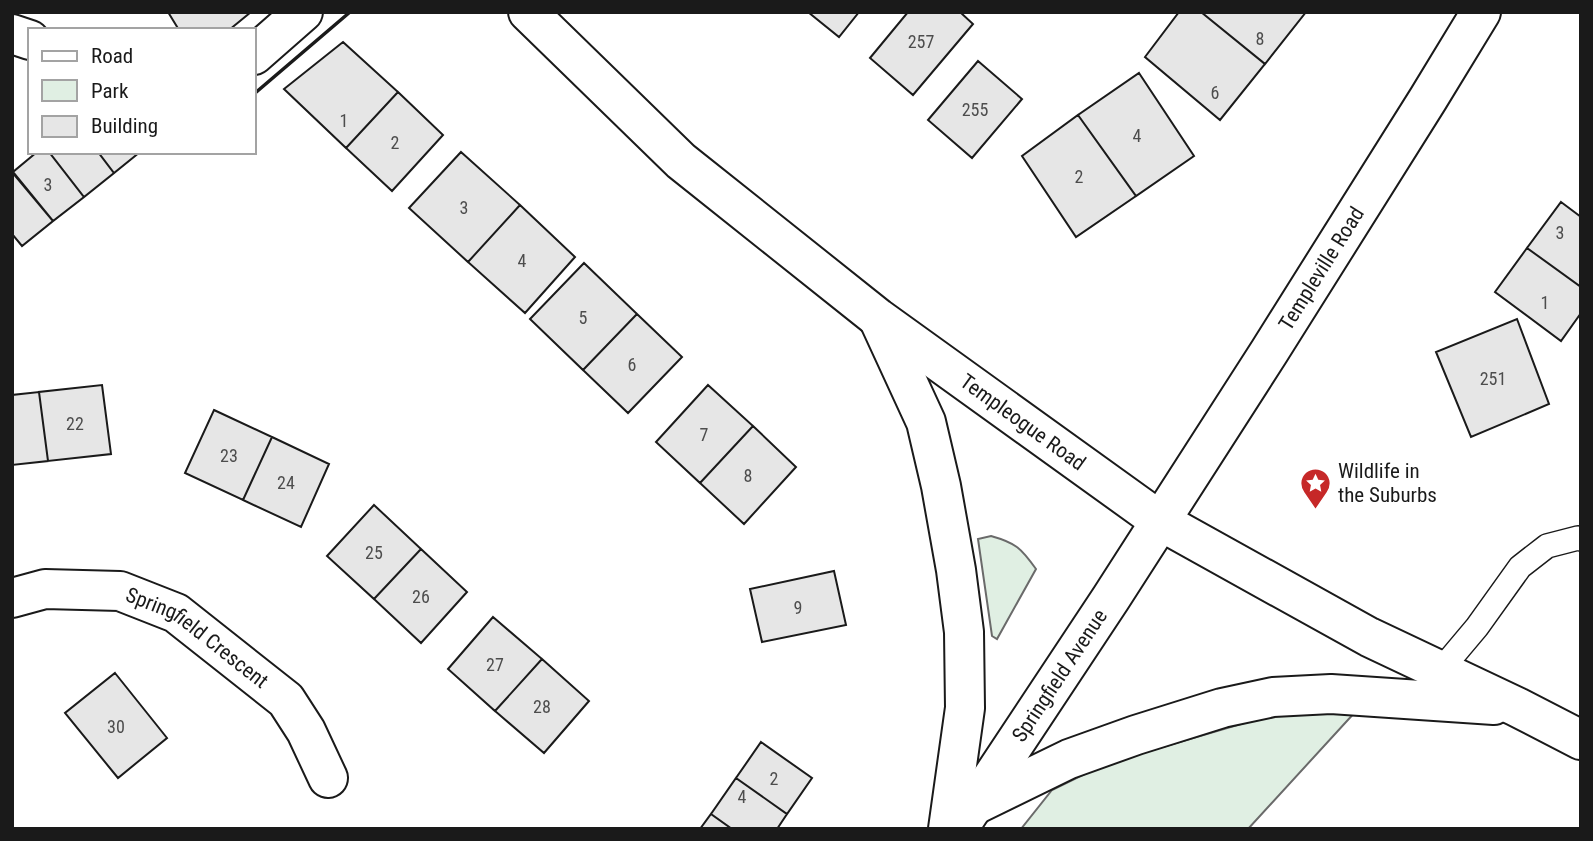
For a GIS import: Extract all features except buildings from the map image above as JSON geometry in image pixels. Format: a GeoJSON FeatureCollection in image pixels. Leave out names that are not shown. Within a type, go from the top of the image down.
{"type":"FeatureCollection","features":[{"type":"Feature","properties":{"kind":"main road"},"geometry":{"type":"LineString","coordinates":[[256,53],[303,12]]}},
{"type":"Feature","properties":{"kind":"main road","name":"Templeogue Road"},"geometry":{"type":"LineString","coordinates":[[528,12],[681,161],[878,318],[1160,522],[1335,620],[1581,740]]}},
{"type":"Feature","properties":{"kind":"main road","name":"Templeville Road"},"geometry":{"type":"LineString","coordinates":[[1160,522],[1481,12]]}},
{"type":"Feature","properties":{"kind":"main road"},"geometry":{"type":"LineString","coordinates":[[878,318],[926,422],[956,570],[964,632],[965,708],[960,821]]}},
{"type":"Feature","properties":{"kind":"main road","name":"Springfield Avenue"},"geometry":{"type":"LineString","coordinates":[[960,821],[1160,522]]}},
{"type":"Feature","properties":{"kind":"main road","name":"Springfield Crescent"},"geometry":{"type":"LineString","coordinates":[[12,598],[45,589],[120,591],[176,613],[286,699],[306,731],[328,778]]}},
{"type":"Feature","properties":{"kind":"main road"},"geometry":{"type":"LineString","coordinates":[[960,821],[1069,759],[1222,708],[1273,697],[1331,694],[1517,707]]}},
{"type":"Feature","properties":{"kind":"lane"},"geometry":{"type":"LineString","coordinates":[[1440,671],[1520,567],[1547,546],[1581,539]]}},
{"type":"Feature","properties":{"kind":"green space"},"geometry":{"type":"Polygon","coordinates":[[[991,536],[1017,547],[1036,569],[997,639],[992,636],[978,539],[991,536]]]}},
{"type":"Feature","properties":{"kind":"green space"},"geometry":{"type":"Polygon","coordinates":[[[1357,710],[1248,829],[1021,829],[1052,790],[1105,764],[1268,716],[1357,710]]]}},
{"type":"Feature","properties":{"kind":"wall"},"geometry":{"type":"LineString","coordinates":[[256,92],[350,12]]}},
{"type":"Feature","properties":{"kind":"place","name":"Wildlife in the Suburbs"},"geometry":{"type":"Point","coordinates":[1315,510]}}]}
